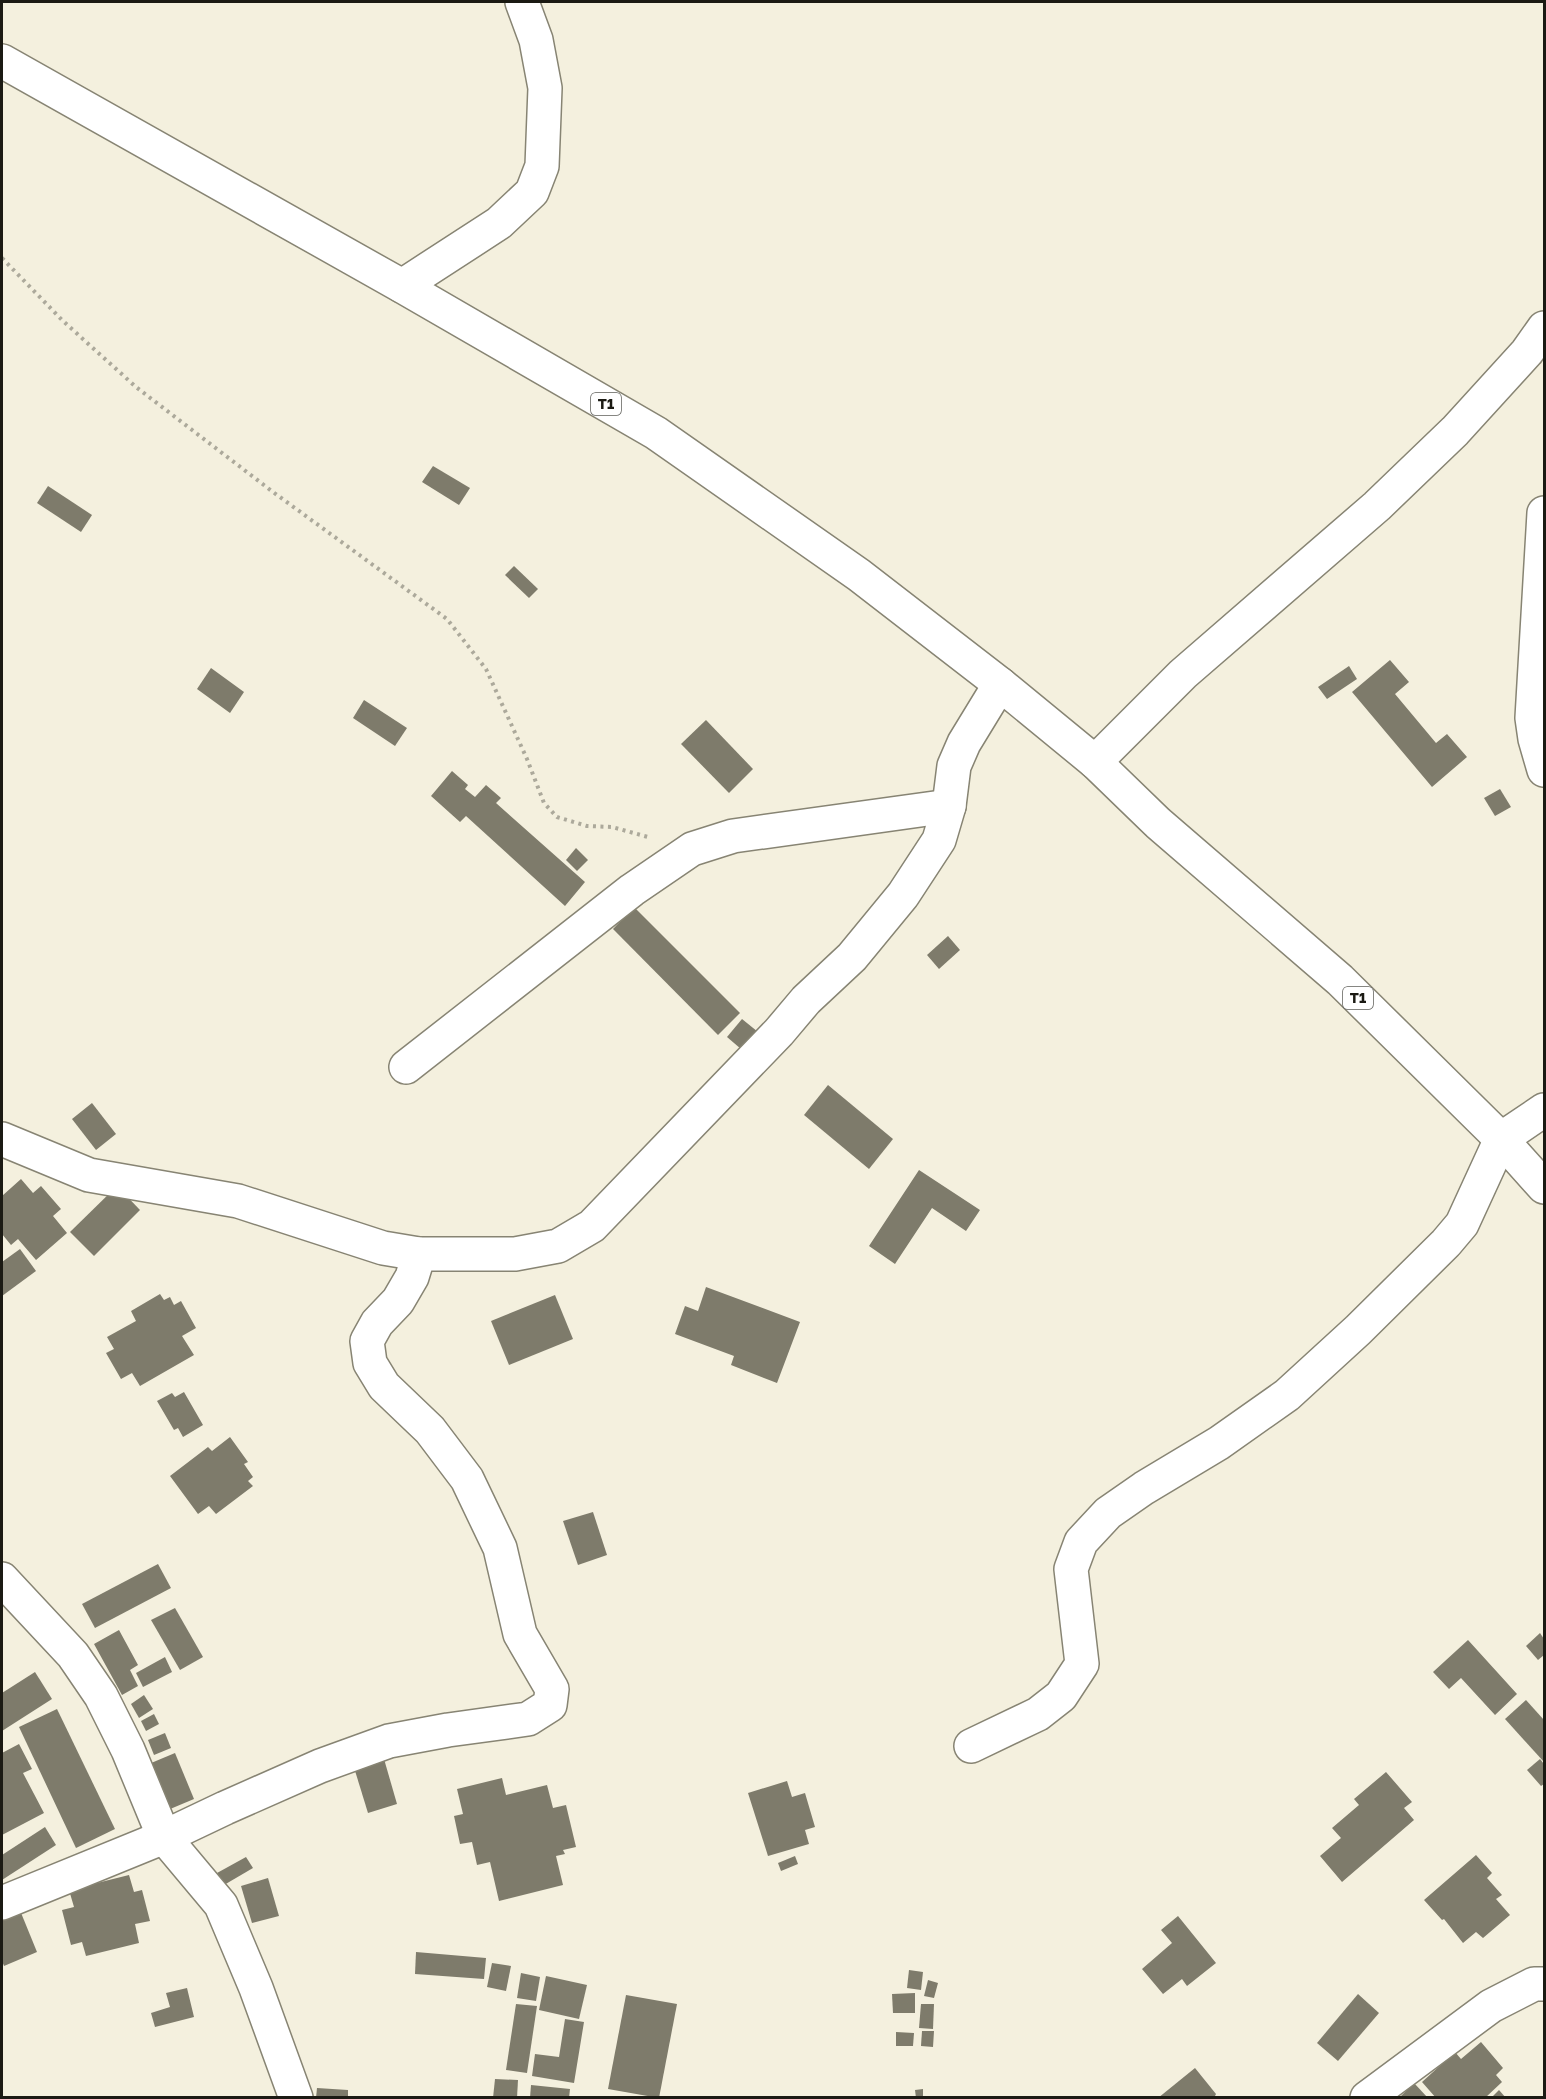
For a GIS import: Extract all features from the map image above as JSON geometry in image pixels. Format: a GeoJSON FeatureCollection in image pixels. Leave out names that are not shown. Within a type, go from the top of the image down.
{"type":"FeatureCollection","features":[{"type":"Feature","properties":{"kind":"main road"},"geometry":{"type":"LineString","coordinates":[[402,286],[499,223],[532,192],[542,166],[545,88],[536,40],[522,2]]}},
{"type":"Feature","properties":{"kind":"main road","name":"T1"},"geometry":{"type":"LineString","coordinates":[[2,61],[402,286],[656,433],[859,575],[1000,684],[1095,762],[1158,823],[1340,980],[1502,1139],[1545,1187]]}},
{"type":"Feature","properties":{"kind":"main road"},"geometry":{"type":"LineString","coordinates":[[1095,762],[1183,674],[1385,499],[1463,422],[1527,352],[1545,328]]}},
{"type":"Feature","properties":{"kind":"main road"},"geometry":{"type":"LineString","coordinates":[[1545,513],[1542,589],[1533,680],[1532,718],[1535,739],[1545,770]]}},
{"type":"Feature","properties":{"kind":"main road"},"geometry":{"type":"LineString","coordinates":[[2,1139],[89,1175],[238,1201],[383,1248],[419,1254],[515,1254],[558,1246],[592,1226],[779,1032],[806,1000],[852,957],[903,895],[939,840],[949,806],[954,766],[964,743],[1000,684]]}},
{"type":"Feature","properties":{"kind":"main road"},"geometry":{"type":"LineString","coordinates":[[406,1067],[632,890],[692,849],[733,836],[949,806]]}},
{"type":"Feature","properties":{"kind":"main road"},"geometry":{"type":"LineString","coordinates":[[971,1746],[1038,1714],[1061,1696],[1082,1664],[1071,1569],[1082,1542],[1108,1513],[1144,1488],[1219,1443],[1287,1395],[1358,1330],[1446,1244],[1462,1224],[1502,1139],[1545,1110]]}},
{"type":"Feature","properties":{"kind":"main road"},"geometry":{"type":"LineString","coordinates":[[2,1903],[164,1837],[320,1766],[389,1741],[528,1719],[550,1704],[552,1689],[520,1634],[500,1548],[467,1479],[430,1430],[384,1386],[370,1363],[367,1341],[377,1323],[398,1301],[412,1277],[419,1254]]}},
{"type":"Feature","properties":{"kind":"main road"},"geometry":{"type":"LineString","coordinates":[[2,1579],[73,1655],[101,1696],[128,1750],[164,1837],[221,1905],[256,1988],[296,2097]]}},
{"type":"Feature","properties":{"kind":"main road"},"geometry":{"type":"LineString","coordinates":[[1366,2097],[1491,2006],[1534,1984],[1545,1984]]}},
{"type":"Feature","properties":{"kind":"path"},"geometry":{"type":"LineString","coordinates":[[2,258],[63,321],[136,387],[273,492],[447,619],[486,669],[527,759],[544,803],[557,817],[587,826],[612,827],[692,849]]}},
{"type":"Feature","properties":{"kind":"building"},"geometry":{"type":"Polygon","coordinates":[[[433,466],[470,488],[459,505],[422,482],[433,466]]]}},
{"type":"Feature","properties":{"kind":"building"},"geometry":{"type":"Polygon","coordinates":[[[48,486],[92,515],[81,532],[37,503],[48,486]]]}},
{"type":"Feature","properties":{"kind":"building"},"geometry":{"type":"Polygon","coordinates":[[[514,566],[538,589],[529,598],[505,575],[514,566]]]}},
{"type":"Feature","properties":{"kind":"building"},"geometry":{"type":"Polygon","coordinates":[[[1390,660],[1409,682],[1395,694],[1436,743],[1447,734],[1467,757],[1432,787],[1352,692],[1390,660]]]}},
{"type":"Feature","properties":{"kind":"building"},"geometry":{"type":"Polygon","coordinates":[[[1349,666],[1357,679],[1327,699],[1318,687],[1349,666]]]}},
{"type":"Feature","properties":{"kind":"building"},"geometry":{"type":"Polygon","coordinates":[[[211,668],[244,692],[230,713],[197,689],[211,668]]]}},
{"type":"Feature","properties":{"kind":"building"},"geometry":{"type":"Polygon","coordinates":[[[364,700],[407,728],[395,746],[353,718],[364,700]]]}},
{"type":"Feature","properties":{"kind":"building"},"geometry":{"type":"Polygon","coordinates":[[[706,720],[753,769],[729,793],[681,744],[706,720]]]}},
{"type":"Feature","properties":{"kind":"building"},"geometry":{"type":"Polygon","coordinates":[[[452,771],[468,785],[465,789],[475,797],[486,785],[501,798],[496,803],[585,882],[565,906],[466,816],[460,822],[431,796],[452,771]]]}},
{"type":"Feature","properties":{"kind":"building"},"geometry":{"type":"Polygon","coordinates":[[[1500,789],[1511,807],[1495,816],[1484,798],[1500,789]]]}},
{"type":"Feature","properties":{"kind":"building"},"geometry":{"type":"Polygon","coordinates":[[[576,848],[588,860],[577,871],[566,860],[576,848]]]}},
{"type":"Feature","properties":{"kind":"building"},"geometry":{"type":"Polygon","coordinates":[[[634,907],[740,1013],[718,1035],[613,929],[634,907]]]}},
{"type":"Feature","properties":{"kind":"building"},"geometry":{"type":"Polygon","coordinates":[[[948,936],[960,950],[939,969],[927,955],[948,936]]]}},
{"type":"Feature","properties":{"kind":"building"},"geometry":{"type":"Polygon","coordinates":[[[742,1019],[763,1036],[748,1055],[727,1037],[742,1019]]]}},
{"type":"Feature","properties":{"kind":"building"},"geometry":{"type":"Polygon","coordinates":[[[828,1085],[893,1139],[869,1169],[804,1115],[828,1085]]]}},
{"type":"Feature","properties":{"kind":"building"},"geometry":{"type":"Polygon","coordinates":[[[92,1103],[116,1134],[96,1150],[72,1119],[92,1103]]]}},
{"type":"Feature","properties":{"kind":"building"},"geometry":{"type":"Polygon","coordinates":[[[919,1170],[980,1210],[966,1231],[932,1208],[895,1264],[869,1246],[919,1170]]]}},
{"type":"Feature","properties":{"kind":"building"},"geometry":{"type":"Polygon","coordinates":[[[21,1179],[33,1193],[41,1186],[61,1209],[53,1216],[67,1233],[36,1260],[18,1239],[11,1245],[2,1234],[2,1196],[21,1179]]]}},
{"type":"Feature","properties":{"kind":"building"},"geometry":{"type":"Polygon","coordinates":[[[117,1186],[140,1210],[94,1256],[70,1232],[117,1186]]]}},
{"type":"Feature","properties":{"kind":"building"},"geometry":{"type":"Polygon","coordinates":[[[20,1249],[36,1271],[2,1296],[2,1262],[20,1249]]]}},
{"type":"Feature","properties":{"kind":"building"},"geometry":{"type":"Polygon","coordinates":[[[706,1287],[800,1322],[777,1383],[731,1365],[734,1356],[675,1334],[685,1306],[698,1311],[706,1287]]]}},
{"type":"Feature","properties":{"kind":"building"},"geometry":{"type":"Polygon","coordinates":[[[160,1294],[164,1300],[170,1297],[174,1305],[181,1301],[196,1328],[182,1336],[194,1355],[140,1386],[132,1373],[121,1379],[106,1353],[114,1349],[107,1337],[136,1321],[131,1311],[160,1294]]]}},
{"type":"Feature","properties":{"kind":"building"},"geometry":{"type":"Polygon","coordinates":[[[555,1295],[573,1339],[509,1365],[491,1321],[555,1295]]]}},
{"type":"Feature","properties":{"kind":"building"},"geometry":{"type":"Polygon","coordinates":[[[184,1392],[203,1425],[183,1437],[178,1428],[174,1430],[157,1401],[172,1393],[175,1397],[184,1392]]]}},
{"type":"Feature","properties":{"kind":"building"},"geometry":{"type":"Polygon","coordinates":[[[230,1437],[248,1462],[244,1464],[253,1477],[248,1481],[253,1486],[216,1514],[209,1506],[198,1514],[170,1476],[208,1447],[212,1451],[230,1437]]]}},
{"type":"Feature","properties":{"kind":"building"},"geometry":{"type":"Polygon","coordinates":[[[593,1512],[607,1555],[578,1565],[563,1521],[593,1512]]]}},
{"type":"Feature","properties":{"kind":"building"},"geometry":{"type":"Polygon","coordinates":[[[158,1564],[171,1588],[95,1628],[82,1604],[158,1564]]]}},
{"type":"Feature","properties":{"kind":"building"},"geometry":{"type":"Polygon","coordinates":[[[175,1608],[203,1657],[180,1670],[151,1620],[175,1608]]]}},
{"type":"Feature","properties":{"kind":"building"},"geometry":{"type":"Polygon","coordinates":[[[119,1630],[138,1665],[130,1670],[138,1686],[122,1695],[94,1644],[119,1630]]]}},
{"type":"Feature","properties":{"kind":"building"},"geometry":{"type":"Polygon","coordinates":[[[1540,1633],[1544,1639],[1544,1655],[1538,1660],[1526,1646],[1540,1633]]]}},
{"type":"Feature","properties":{"kind":"building"},"geometry":{"type":"Polygon","coordinates":[[[1468,1640],[1517,1694],[1495,1715],[1461,1678],[1449,1689],[1433,1672],[1468,1640]]]}},
{"type":"Feature","properties":{"kind":"building"},"geometry":{"type":"Polygon","coordinates":[[[165,1657],[172,1672],[143,1687],[136,1673],[165,1657]]]}},
{"type":"Feature","properties":{"kind":"building"},"geometry":{"type":"Polygon","coordinates":[[[35,1672],[52,1699],[2,1731],[2,1693],[35,1672]]]}},
{"type":"Feature","properties":{"kind":"building"},"geometry":{"type":"Polygon","coordinates":[[[144,1695],[153,1709],[139,1718],[131,1704],[144,1695]]]}},
{"type":"Feature","properties":{"kind":"building"},"geometry":{"type":"Polygon","coordinates":[[[1526,1700],[1544,1720],[1544,1762],[1505,1719],[1526,1700]]]}},
{"type":"Feature","properties":{"kind":"building"},"geometry":{"type":"Polygon","coordinates":[[[57,1709],[115,1829],[76,1848],[19,1727],[57,1709]]]}},
{"type":"Feature","properties":{"kind":"building"},"geometry":{"type":"Polygon","coordinates":[[[154,1714],[159,1724],[146,1731],[141,1721],[154,1714]]]}},
{"type":"Feature","properties":{"kind":"building"},"geometry":{"type":"Polygon","coordinates":[[[165,1733],[171,1748],[154,1755],[148,1740],[165,1733]]]}},
{"type":"Feature","properties":{"kind":"building"},"geometry":{"type":"Polygon","coordinates":[[[19,1744],[32,1769],[23,1773],[44,1813],[2,1835],[2,1753],[19,1744]]]}},
{"type":"Feature","properties":{"kind":"building"},"geometry":{"type":"Polygon","coordinates":[[[382,1752],[397,1804],[368,1813],[352,1761],[382,1752]]]}},
{"type":"Feature","properties":{"kind":"building"},"geometry":{"type":"Polygon","coordinates":[[[175,1753],[194,1799],[163,1812],[144,1766],[175,1753]]]}},
{"type":"Feature","properties":{"kind":"building"},"geometry":{"type":"Polygon","coordinates":[[[1540,1759],[1544,1764],[1544,1784],[1541,1786],[1527,1770],[1540,1759]]]}},
{"type":"Feature","properties":{"kind":"building"},"geometry":{"type":"Polygon","coordinates":[[[1386,1772],[1412,1802],[1404,1808],[1414,1820],[1342,1882],[1320,1856],[1341,1838],[1332,1828],[1359,1805],[1354,1799],[1386,1772]]]}},
{"type":"Feature","properties":{"kind":"building"},"geometry":{"type":"Polygon","coordinates":[[[502,1778],[506,1795],[547,1785],[553,1808],[566,1805],[576,1847],[563,1850],[565,1854],[556,1856],[563,1885],[499,1901],[490,1862],[477,1865],[472,1842],[460,1844],[454,1816],[463,1814],[457,1789],[502,1778]]]}},
{"type":"Feature","properties":{"kind":"building"},"geometry":{"type":"Polygon","coordinates":[[[787,1781],[792,1797],[805,1793],[815,1827],[805,1830],[809,1844],[768,1856],[748,1793],[787,1781]]]}},
{"type":"Feature","properties":{"kind":"building"},"geometry":{"type":"Polygon","coordinates":[[[45,1827],[56,1845],[2,1880],[2,1855],[45,1827]]]}},
{"type":"Feature","properties":{"kind":"building"},"geometry":{"type":"Polygon","coordinates":[[[1476,1855],[1492,1873],[1487,1878],[1502,1895],[1496,1899],[1510,1915],[1483,1938],[1476,1932],[1463,1943],[1444,1919],[1442,1920],[1424,1900],[1476,1855]]]}},
{"type":"Feature","properties":{"kind":"building"},"geometry":{"type":"Polygon","coordinates":[[[795,1856],[798,1864],[781,1871],[778,1863],[795,1856]]]}},
{"type":"Feature","properties":{"kind":"building"},"geometry":{"type":"Polygon","coordinates":[[[246,1857],[253,1868],[224,1885],[217,1873],[246,1857]]]}},
{"type":"Feature","properties":{"kind":"building"},"geometry":{"type":"Polygon","coordinates":[[[129,1875],[134,1892],[142,1890],[150,1921],[135,1924],[139,1943],[86,1956],[82,1942],[71,1945],[62,1910],[74,1907],[69,1890],[129,1875]]]}},
{"type":"Feature","properties":{"kind":"building"},"geometry":{"type":"Polygon","coordinates":[[[268,1878],[279,1916],[252,1923],[241,1886],[268,1878]]]}},
{"type":"Feature","properties":{"kind":"building"},"geometry":{"type":"Polygon","coordinates":[[[17,1903],[37,1952],[4,1966],[2,1961],[2,1910],[17,1903]]]}},
{"type":"Feature","properties":{"kind":"building"},"geometry":{"type":"Polygon","coordinates":[[[1178,1916],[1216,1963],[1187,1986],[1182,1979],[1163,1994],[1142,1969],[1172,1943],[1161,1930],[1178,1916]]]}},
{"type":"Feature","properties":{"kind":"building"},"geometry":{"type":"Polygon","coordinates":[[[416,1952],[486,1958],[484,1979],[415,1974],[416,1952]]]}},
{"type":"Feature","properties":{"kind":"building"},"geometry":{"type":"Polygon","coordinates":[[[492,1963],[511,1966],[506,1991],[487,1987],[492,1963]]]}},
{"type":"Feature","properties":{"kind":"building"},"geometry":{"type":"Polygon","coordinates":[[[909,1970],[923,1972],[921,1990],[907,1988],[909,1970]]]}},
{"type":"Feature","properties":{"kind":"building"},"geometry":{"type":"Polygon","coordinates":[[[521,1973],[540,1977],[536,2001],[517,1998],[521,1973]]]}},
{"type":"Feature","properties":{"kind":"building"},"geometry":{"type":"Polygon","coordinates":[[[546,1976],[587,1985],[579,2019],[539,2010],[546,1976]]]}},
{"type":"Feature","properties":{"kind":"building"},"geometry":{"type":"Polygon","coordinates":[[[928,1980],[938,1983],[934,1998],[924,1996],[928,1980]]]}},
{"type":"Feature","properties":{"kind":"building"},"geometry":{"type":"Polygon","coordinates":[[[187,1988],[194,2017],[155,2027],[151,2013],[170,2007],[166,1993],[187,1988]]]}},
{"type":"Feature","properties":{"kind":"building"},"geometry":{"type":"Polygon","coordinates":[[[915,1993],[915,2013],[893,2013],[892,1994],[915,1993]]]}},
{"type":"Feature","properties":{"kind":"building"},"geometry":{"type":"Polygon","coordinates":[[[1358,1994],[1379,2013],[1338,2061],[1317,2043],[1358,1994]]]}},
{"type":"Feature","properties":{"kind":"building"},"geometry":{"type":"Polygon","coordinates":[[[626,1995],[677,2004],[659,2098],[608,2089],[626,1995]]]}},
{"type":"Feature","properties":{"kind":"building"},"geometry":{"type":"Polygon","coordinates":[[[516,2004],[537,2006],[527,2073],[506,2070],[516,2004]]]}},
{"type":"Feature","properties":{"kind":"building"},"geometry":{"type":"Polygon","coordinates":[[[921,2004],[934,2004],[933,2029],[919,2028],[921,2004]]]}},
{"type":"Feature","properties":{"kind":"building"},"geometry":{"type":"Polygon","coordinates":[[[565,2019],[584,2022],[574,2083],[532,2076],[535,2054],[559,2057],[565,2019]]]}},
{"type":"Feature","properties":{"kind":"building"},"geometry":{"type":"Polygon","coordinates":[[[922,2031],[934,2031],[933,2047],[921,2046],[922,2031]]]}},
{"type":"Feature","properties":{"kind":"building"},"geometry":{"type":"Polygon","coordinates":[[[896,2032],[914,2033],[913,2046],[896,2046],[896,2032]]]}},
{"type":"Feature","properties":{"kind":"building"},"geometry":{"type":"Polygon","coordinates":[[[1481,2042],[1503,2068],[1496,2075],[1502,2082],[1485,2098],[1436,2098],[1422,2082],[1455,2052],[1461,2059],[1481,2042]]]}},
{"type":"Feature","properties":{"kind":"building"},"geometry":{"type":"Polygon","coordinates":[[[1195,2068],[1216,2094],[1214,2098],[1158,2098],[1195,2068]]]}},
{"type":"Feature","properties":{"kind":"building"},"geometry":{"type":"Polygon","coordinates":[[[495,2079],[518,2080],[517,2098],[493,2098],[495,2079]]]}},
{"type":"Feature","properties":{"kind":"building"},"geometry":{"type":"Polygon","coordinates":[[[1414,2083],[1428,2098],[1399,2098],[1414,2083]]]}},
{"type":"Feature","properties":{"kind":"building"},"geometry":{"type":"Polygon","coordinates":[[[531,2085],[570,2089],[569,2098],[530,2098],[531,2085]]]}},
{"type":"Feature","properties":{"kind":"building"},"geometry":{"type":"Polygon","coordinates":[[[317,2088],[348,2090],[348,2098],[316,2098],[317,2088]]]}},
{"type":"Feature","properties":{"kind":"building"},"geometry":{"type":"Polygon","coordinates":[[[923,2089],[923,2098],[916,2098],[915,2090],[923,2089]]]}},
{"type":"Feature","properties":{"kind":"building"},"geometry":{"type":"Polygon","coordinates":[[[1499,2090],[1506,2098],[1491,2098],[1499,2090]]]}}]}
